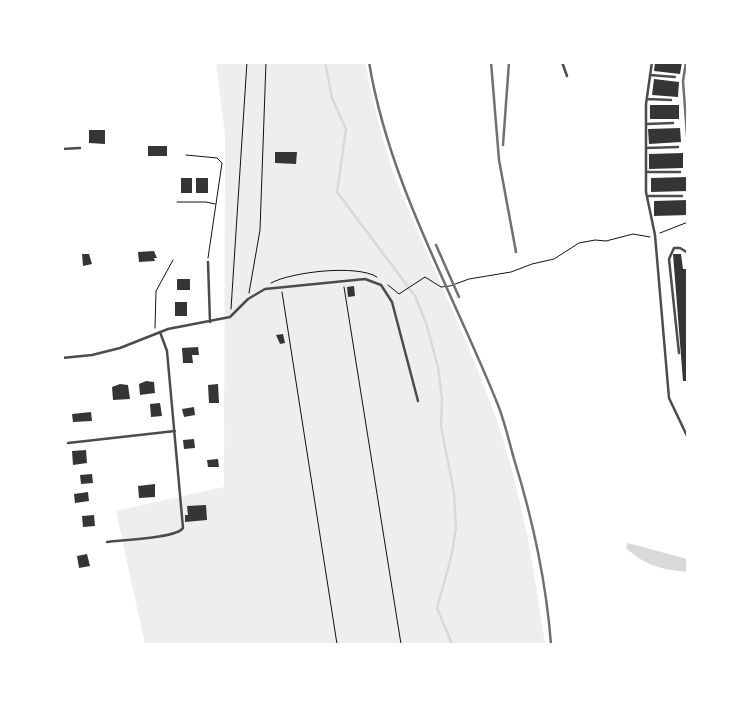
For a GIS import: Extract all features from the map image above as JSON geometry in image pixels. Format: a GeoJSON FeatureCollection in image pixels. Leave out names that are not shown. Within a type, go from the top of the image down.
{"type":"FeatureCollection","features":[{"type":"Feature","properties":{"kind":"lane"},"geometry":{"type":"LineString","coordinates":[[562,62],[567,76]]}},
{"type":"Feature","properties":{"kind":"lane"},"geometry":{"type":"LineString","coordinates":[[652,62],[646,124],[648,196],[655,235],[670,398],[688,438]]}},
{"type":"Feature","properties":{"kind":"lane"},"geometry":{"type":"LineString","coordinates":[[650,75],[675,77]]}},
{"type":"Feature","properties":{"kind":"lane"},"geometry":{"type":"LineString","coordinates":[[647,99],[671,100]]}},
{"type":"Feature","properties":{"kind":"lane"},"geometry":{"type":"LineString","coordinates":[[646,124],[673,123]]}},
{"type":"Feature","properties":{"kind":"lane"},"geometry":{"type":"LineString","coordinates":[[646,148],[678,147]]}},
{"type":"Feature","properties":{"kind":"lane"},"geometry":{"type":"LineString","coordinates":[[62,149],[80,148]]}},
{"type":"Feature","properties":{"kind":"lane"},"geometry":{"type":"LineString","coordinates":[[646,172],[680,172]]}},
{"type":"Feature","properties":{"kind":"lane"},"geometry":{"type":"LineString","coordinates":[[648,196],[682,196]]}},
{"type":"Feature","properties":{"kind":"lane"},"geometry":{"type":"LineString","coordinates":[[679,354],[669,259],[674,248],[686,250],[688,253]]}},
{"type":"Feature","properties":{"kind":"lane"},"geometry":{"type":"LineString","coordinates":[[208,262],[210,322]]}},
{"type":"Feature","properties":{"kind":"lane"},"geometry":{"type":"LineString","coordinates":[[62,358],[102,353],[160,332],[230,317],[248,299],[265,289],[365,279],[375,281],[388,294],[395,311],[418,401]]}},
{"type":"Feature","properties":{"kind":"lane"},"geometry":{"type":"LineString","coordinates":[[107,542],[157,536],[182,530],[167,351],[160,332]]}},
{"type":"Feature","properties":{"kind":"lane"},"geometry":{"type":"LineString","coordinates":[[68,443],[174,431]]}},
{"type":"Feature","properties":{"kind":"path"},"geometry":{"type":"LineString","coordinates":[[230,317],[248,62]]}},
{"type":"Feature","properties":{"kind":"path"},"geometry":{"type":"LineString","coordinates":[[248,299],[260,230],[266,62]]}},
{"type":"Feature","properties":{"kind":"path"},"geometry":{"type":"LineString","coordinates":[[186,155],[217,158],[222,163],[208,262]]}},
{"type":"Feature","properties":{"kind":"path"},"geometry":{"type":"LineString","coordinates":[[176,202],[216,204]]}},
{"type":"Feature","properties":{"kind":"path"},"geometry":{"type":"LineString","coordinates":[[399,294],[424,278],[441,287],[450,286],[469,279],[511,272],[532,264],[554,259],[579,243],[595,240],[606,241],[633,234],[648,238],[688,222]]}},
{"type":"Feature","properties":{"kind":"path"},"geometry":{"type":"LineString","coordinates":[[156,334],[156,291],[173,260]]}},
{"type":"Feature","properties":{"kind":"path"},"geometry":{"type":"LineString","coordinates":[[265,289],[274,281],[310,273],[341,270],[373,275]]}},
{"type":"Feature","properties":{"kind":"path"},"geometry":{"type":"LineString","coordinates":[[340,280],[344,287],[350,318],[401,644]]}},
{"type":"Feature","properties":{"kind":"path"},"geometry":{"type":"LineString","coordinates":[[281,288],[337,644]]}},
{"type":"Feature","properties":{"kind":"shaded area"},"geometry":{"type":"Polygon","coordinates":[[[216,63],[365,63],[380,129],[392,169],[467,343],[510,461],[536,582],[545,644],[145,644],[116,511],[224,487],[225,135],[216,63]]]}},
{"type":"Feature","properties":{"kind":"shaded area"},"geometry":{"type":"Polygon","coordinates":[[[628,543],[687,559],[687,572],[670,570],[647,563],[626,548],[628,543]]]}},
{"type":"Feature","properties":{"kind":"building"},"geometry":{"type":"Polygon","coordinates":[[[655,62],[682,62],[680,74],[654,71],[655,62]]]}},
{"type":"Feature","properties":{"kind":"building"},"geometry":{"type":"Polygon","coordinates":[[[654,79],[679,82],[678,97],[652,95],[654,79]]]}},
{"type":"Feature","properties":{"kind":"building"},"geometry":{"type":"Polygon","coordinates":[[[650,105],[679,105],[679,119],[650,119],[650,105]]]}},
{"type":"Feature","properties":{"kind":"building"},"geometry":{"type":"Polygon","coordinates":[[[680,128],[681,142],[649,144],[648,129],[680,128]]]}},
{"type":"Feature","properties":{"kind":"building"},"geometry":{"type":"Polygon","coordinates":[[[89,130],[105,130],[105,144],[89,143],[89,130]]]}},
{"type":"Feature","properties":{"kind":"building"},"geometry":{"type":"Polygon","coordinates":[[[148,146],[167,146],[167,156],[148,156],[148,146]]]}},
{"type":"Feature","properties":{"kind":"building"},"geometry":{"type":"Polygon","coordinates":[[[275,152],[297,152],[296,164],[275,163],[275,152]]]}},
{"type":"Feature","properties":{"kind":"building"},"geometry":{"type":"Polygon","coordinates":[[[683,153],[683,168],[649,169],[649,154],[683,153]]]}},
{"type":"Feature","properties":{"kind":"building"},"geometry":{"type":"Polygon","coordinates":[[[687,177],[687,191],[651,192],[651,178],[687,177]]]}},
{"type":"Feature","properties":{"kind":"building"},"geometry":{"type":"Polygon","coordinates":[[[181,178],[192,178],[192,193],[181,193],[181,178]]]}},
{"type":"Feature","properties":{"kind":"building"},"geometry":{"type":"Polygon","coordinates":[[[196,178],[208,178],[208,193],[196,193],[196,178]]]}},
{"type":"Feature","properties":{"kind":"building"},"geometry":{"type":"Polygon","coordinates":[[[688,200],[688,215],[654,216],[654,201],[688,200]]]}},
{"type":"Feature","properties":{"kind":"building"},"geometry":{"type":"Polygon","coordinates":[[[154,251],[157,258],[154,258],[155,261],[139,262],[138,252],[154,251]]]}},
{"type":"Feature","properties":{"kind":"building"},"geometry":{"type":"Polygon","coordinates":[[[82,254],[89,254],[92,264],[83,266],[82,254]]]}},
{"type":"Feature","properties":{"kind":"building"},"geometry":{"type":"Polygon","coordinates":[[[673,254],[681,254],[683,269],[688,269],[688,381],[683,381],[673,254]]]}},
{"type":"Feature","properties":{"kind":"building"},"geometry":{"type":"Polygon","coordinates":[[[177,279],[190,279],[190,290],[177,290],[177,279]]]}},
{"type":"Feature","properties":{"kind":"building"},"geometry":{"type":"Polygon","coordinates":[[[354,286],[355,296],[348,297],[347,287],[354,286]]]}},
{"type":"Feature","properties":{"kind":"building"},"geometry":{"type":"Polygon","coordinates":[[[175,302],[187,302],[187,316],[175,316],[175,302]]]}},
{"type":"Feature","properties":{"kind":"building"},"geometry":{"type":"Polygon","coordinates":[[[283,334],[285,343],[280,344],[276,335],[283,334]]]}},
{"type":"Feature","properties":{"kind":"building"},"geometry":{"type":"Polygon","coordinates":[[[198,347],[199,355],[192,355],[193,363],[183,363],[182,348],[198,347]]]}},
{"type":"Feature","properties":{"kind":"building"},"geometry":{"type":"Polygon","coordinates":[[[146,381],[154,382],[155,393],[140,395],[139,384],[146,381]]]}},
{"type":"Feature","properties":{"kind":"building"},"geometry":{"type":"Polygon","coordinates":[[[120,384],[128,385],[130,399],[113,400],[112,387],[120,384]]]}},
{"type":"Feature","properties":{"kind":"building"},"geometry":{"type":"Polygon","coordinates":[[[218,384],[219,403],[209,403],[208,385],[218,384]]]}},
{"type":"Feature","properties":{"kind":"building"},"geometry":{"type":"Polygon","coordinates":[[[160,403],[162,416],[151,417],[150,404],[160,403]]]}},
{"type":"Feature","properties":{"kind":"building"},"geometry":{"type":"Polygon","coordinates":[[[194,407],[195,415],[184,417],[182,409],[194,407]]]}},
{"type":"Feature","properties":{"kind":"building"},"geometry":{"type":"Polygon","coordinates":[[[91,412],[92,421],[73,422],[72,414],[91,412]]]}},
{"type":"Feature","properties":{"kind":"building"},"geometry":{"type":"Polygon","coordinates":[[[194,439],[195,448],[184,449],[183,440],[194,439]]]}},
{"type":"Feature","properties":{"kind":"building"},"geometry":{"type":"Polygon","coordinates":[[[86,450],[87,463],[73,465],[72,451],[86,450]]]}},
{"type":"Feature","properties":{"kind":"building"},"geometry":{"type":"Polygon","coordinates":[[[218,459],[219,467],[208,467],[207,460],[218,459]]]}},
{"type":"Feature","properties":{"kind":"building"},"geometry":{"type":"Polygon","coordinates":[[[92,474],[93,483],[81,484],[80,475],[92,474]]]}},
{"type":"Feature","properties":{"kind":"building"},"geometry":{"type":"Polygon","coordinates":[[[155,484],[155,497],[139,498],[138,486],[155,484]]]}},
{"type":"Feature","properties":{"kind":"building"},"geometry":{"type":"Polygon","coordinates":[[[88,492],[89,501],[75,503],[74,494],[88,492]]]}},
{"type":"Feature","properties":{"kind":"building"},"geometry":{"type":"Polygon","coordinates":[[[206,505],[207,520],[185,522],[185,515],[188,515],[187,506],[206,505]]]}},
{"type":"Feature","properties":{"kind":"building"},"geometry":{"type":"Polygon","coordinates":[[[94,515],[95,526],[83,527],[82,516],[94,515]]]}},
{"type":"Feature","properties":{"kind":"building"},"geometry":{"type":"Polygon","coordinates":[[[87,554],[90,566],[79,568],[77,556],[87,554]]]}},
{"type":"Feature","properties":{"kind":"waterway"},"geometry":{"type":"LineString","coordinates":[[325,62],[332,98],[346,129],[337,192],[415,296],[426,323],[438,367],[442,399],[441,426],[454,493],[456,528],[451,558],[437,608],[452,644]]}},
{"type":"Feature","properties":{"kind":"railway"},"geometry":{"type":"LineString","coordinates":[[369,62],[378,107],[391,151],[407,194],[503,418],[538,551],[546,597],[551,644]]}},
{"type":"Feature","properties":{"kind":"railway"},"geometry":{"type":"LineString","coordinates":[[491,62],[499,160],[516,252]]}},
{"type":"Feature","properties":{"kind":"railway"},"geometry":{"type":"LineString","coordinates":[[503,145],[509,62]]}},
{"type":"Feature","properties":{"kind":"railway"},"geometry":{"type":"LineString","coordinates":[[686,62],[683,81],[688,149]]}},
{"type":"Feature","properties":{"kind":"railway"},"geometry":{"type":"LineString","coordinates":[[436,245],[459,297]]}}]}
